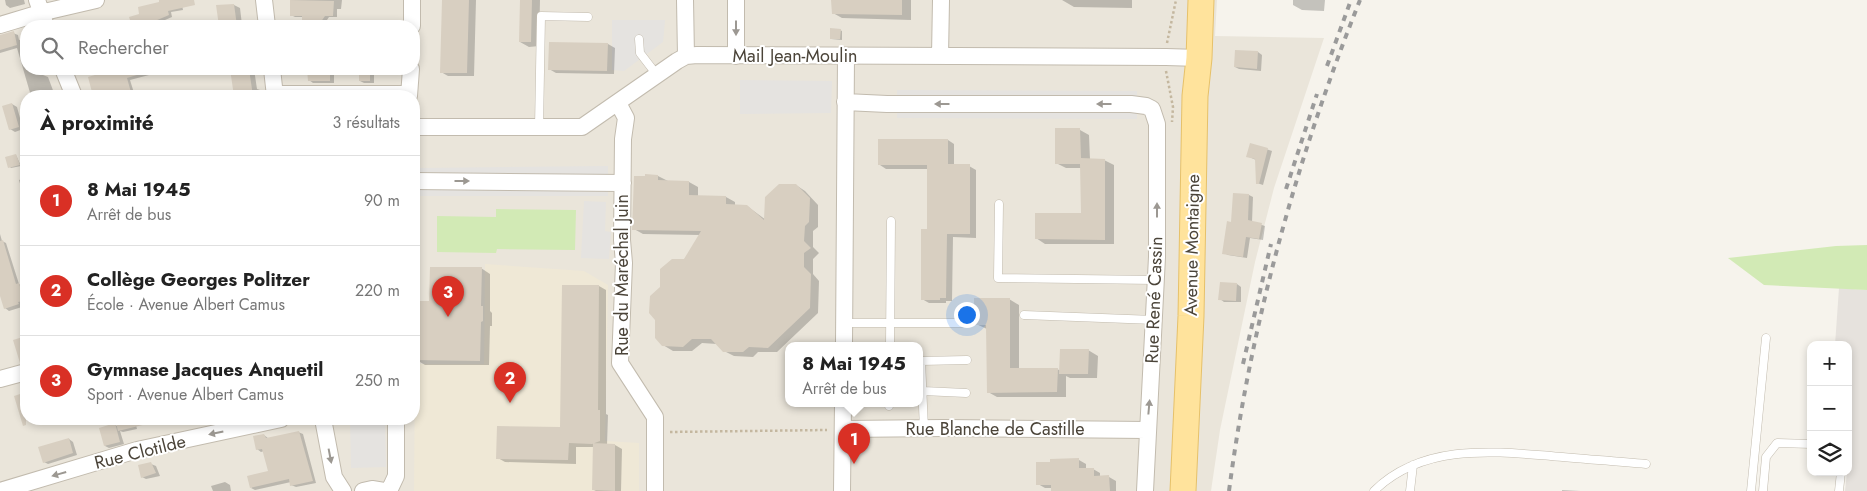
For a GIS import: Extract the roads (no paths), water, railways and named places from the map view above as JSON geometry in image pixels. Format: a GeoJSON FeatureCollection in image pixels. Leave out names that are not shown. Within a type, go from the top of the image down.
{"type":"FeatureCollection","features":[{"type":"Feature","properties":{"kind":"main road","name":"Avenue Montaigne"},"geometry":{"type":"LineString","coordinates":[[1183,491],[1190,316],[1195,96],[1199,58],[1201,0]]}},
{"type":"Feature","properties":{"kind":"street"},"geometry":{"type":"LineString","coordinates":[[0,24],[96,0]]}},
{"type":"Feature","properties":{"kind":"street"},"geometry":{"type":"LineString","coordinates":[[264,0],[266,20]]}},
{"type":"Feature","properties":{"kind":"street"},"geometry":{"type":"LineString","coordinates":[[412,0],[412,20]]}},
{"type":"Feature","properties":{"kind":"street"},"geometry":{"type":"LineString","coordinates":[[420,126],[582,127],[686,56],[685,0]]}},
{"type":"Feature","properties":{"kind":"street"},"geometry":{"type":"LineString","coordinates":[[736,0],[736,56]]}},
{"type":"Feature","properties":{"kind":"street"},"geometry":{"type":"LineString","coordinates":[[940,56],[941,0]]}},
{"type":"Feature","properties":{"kind":"street","name":"Mail Jean-Moulin"},"geometry":{"type":"LineString","coordinates":[[686,56],[1199,58]]}},
{"type":"Feature","properties":{"kind":"street"},"geometry":{"type":"LineString","coordinates":[[844,342],[846,56]]}},
{"type":"Feature","properties":{"kind":"street"},"geometry":{"type":"LineString","coordinates":[[65,75],[72,90]]}},
{"type":"Feature","properties":{"kind":"street"},"geometry":{"type":"LineString","coordinates":[[272,75],[274,90]]}},
{"type":"Feature","properties":{"kind":"street"},"geometry":{"type":"LineString","coordinates":[[409,90],[411,75]]}},
{"type":"Feature","properties":{"kind":"street","name":"Rue René Cassin"},"geometry":{"type":"LineString","coordinates":[[845,102],[887,104],[1131,104],[1146,106],[1152,109],[1157,124],[1156,280],[1145,491]]}},
{"type":"Feature","properties":{"kind":"street","name":"Rue du Maréchal Juin"},"geometry":{"type":"LineString","coordinates":[[618,103],[626,118],[623,139],[622,240],[624,263],[620,363],[655,417],[654,491]]}},
{"type":"Feature","properties":{"kind":"street"},"geometry":{"type":"LineString","coordinates":[[598,117],[614,126],[623,139]]}},
{"type":"Feature","properties":{"kind":"street"},"geometry":{"type":"LineString","coordinates":[[420,181],[623,183]]}},
{"type":"Feature","properties":{"kind":"street"},"geometry":{"type":"LineString","coordinates":[[1,374],[20,372]]}},
{"type":"Feature","properties":{"kind":"street"},"geometry":{"type":"LineString","coordinates":[[842,491],[843,407]]}},
{"type":"Feature","properties":{"kind":"street","name":"Rue Clotilde"},"geometry":{"type":"LineString","coordinates":[[0,491],[137,450],[253,425]]}},
{"type":"Feature","properties":{"kind":"street"},"geometry":{"type":"LineString","coordinates":[[324,425],[334,477],[344,491]]}},
{"type":"Feature","properties":{"kind":"street"},"geometry":{"type":"LineString","coordinates":[[389,491],[396,476],[396,425]]}},
{"type":"Feature","properties":{"kind":"street","name":"Rue Blanche de Castille"},"geometry":{"type":"LineString","coordinates":[[843,430],[924,428],[1147,430]]}},
{"type":"Feature","properties":{"kind":"street"},"geometry":{"type":"LineString","coordinates":[[363,491],[372,489],[384,491]]}},
{"type":"Feature","properties":{"kind":"lane"},"geometry":{"type":"LineString","coordinates":[[539,127],[541,16],[588,17]]}},
{"type":"Feature","properties":{"kind":"lane"},"geometry":{"type":"LineString","coordinates":[[639,39],[640,54],[657,75]]}},
{"type":"Feature","properties":{"kind":"lane"},"geometry":{"type":"LineString","coordinates":[[999,204],[998,278],[1156,280]]}},
{"type":"Feature","properties":{"kind":"lane"},"geometry":{"type":"LineString","coordinates":[[890,342],[891,221]]}},
{"type":"Feature","properties":{"kind":"lane"},"geometry":{"type":"LineString","coordinates":[[1024,315],[1154,320]]}},
{"type":"Feature","properties":{"kind":"lane"},"geometry":{"type":"LineString","coordinates":[[844,323],[966,323]]}},
{"type":"Feature","properties":{"kind":"lane"},"geometry":{"type":"LineString","coordinates":[[1751,491],[1766,338]]}},
{"type":"Feature","properties":{"kind":"lane"},"geometry":{"type":"LineString","coordinates":[[923,361],[967,360]]}},
{"type":"Feature","properties":{"kind":"lane"},"geometry":{"type":"LineString","coordinates":[[924,428],[923,391],[966,393]]}},
{"type":"Feature","properties":{"kind":"lane"},"geometry":{"type":"LineString","coordinates":[[1763,491],[1766,457],[1777,443],[1807,444]]}},
{"type":"Feature","properties":{"kind":"lane"},"geometry":{"type":"LineString","coordinates":[[1374,491],[1383,482],[1413,465],[1438,456],[1468,452],[1497,452],[1646,464]]}},
{"type":"Feature","properties":{"kind":"lane"},"geometry":{"type":"LineString","coordinates":[[1410,491],[1413,465]]}},
{"type":"Feature","properties":{"kind":"lane"},"geometry":{"type":"LineString","coordinates":[[1839,491],[1840,476]]}},
{"type":"Feature","properties":{"kind":"railway"},"geometry":{"type":"LineString","coordinates":[[1327,66],[1351,0]]}},
{"type":"Feature","properties":{"kind":"railway"},"geometry":{"type":"LineString","coordinates":[[1229,491],[1238,428],[1250,366],[1279,242],[1316,120],[1360,0]]}},
{"type":"Feature","properties":{"kind":"railway"},"geometry":{"type":"LineString","coordinates":[[1286,189],[1317,94]]}},
{"type":"Feature","properties":{"kind":"railway"},"geometry":{"type":"LineString","coordinates":[[1243,364],[1271,244]]}},
{"type":"Feature","properties":{"kind":"place","name":"Gymnase Jacques Anquetil"},"geometry":{"type":"Point","coordinates":[448,317]}},
{"type":"Feature","properties":{"kind":"place","name":"Collège Georges Politzer"},"geometry":{"type":"Point","coordinates":[510,403]}},
{"type":"Feature","properties":{"kind":"place","name":"8 Mai 1945"},"geometry":{"type":"Point","coordinates":[854,464]}}]}
